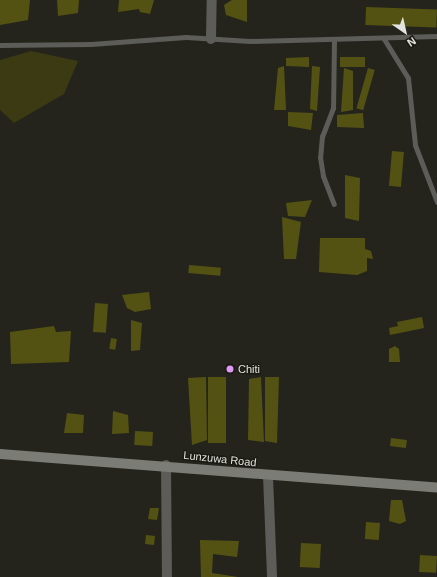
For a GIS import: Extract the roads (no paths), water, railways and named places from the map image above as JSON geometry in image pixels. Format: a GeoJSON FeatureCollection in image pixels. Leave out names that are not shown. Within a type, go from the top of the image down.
{"type":"FeatureCollection","features":[{"type":"Feature","properties":{"kind":"street"},"geometry":{"type":"LineString","coordinates":[[211,39],[212,0]]}},
{"type":"Feature","properties":{"kind":"street","name":"Lunzuwa Road"},"geometry":{"type":"LineString","coordinates":[[0,454],[166,465],[268,476],[437,488]]}},
{"type":"Feature","properties":{"kind":"street"},"geometry":{"type":"LineString","coordinates":[[166,465],[167,577]]}},
{"type":"Feature","properties":{"kind":"street"},"geometry":{"type":"LineString","coordinates":[[268,476],[272,577]]}},
{"type":"Feature","properties":{"kind":"lane"},"geometry":{"type":"LineString","coordinates":[[0,45],[211,39],[384,39],[437,36]]}},
{"type":"Feature","properties":{"kind":"lane"},"geometry":{"type":"LineString","coordinates":[[384,39],[408,78],[415,145],[437,202]]}},
{"type":"Feature","properties":{"kind":"lane"},"geometry":{"type":"LineString","coordinates":[[334,40],[333,108],[322,136],[320,158],[323,176],[334,204]]}},
{"type":"Feature","properties":{"kind":"place","name":"Chiti"},"geometry":{"type":"Point","coordinates":[230,369]}}]}
